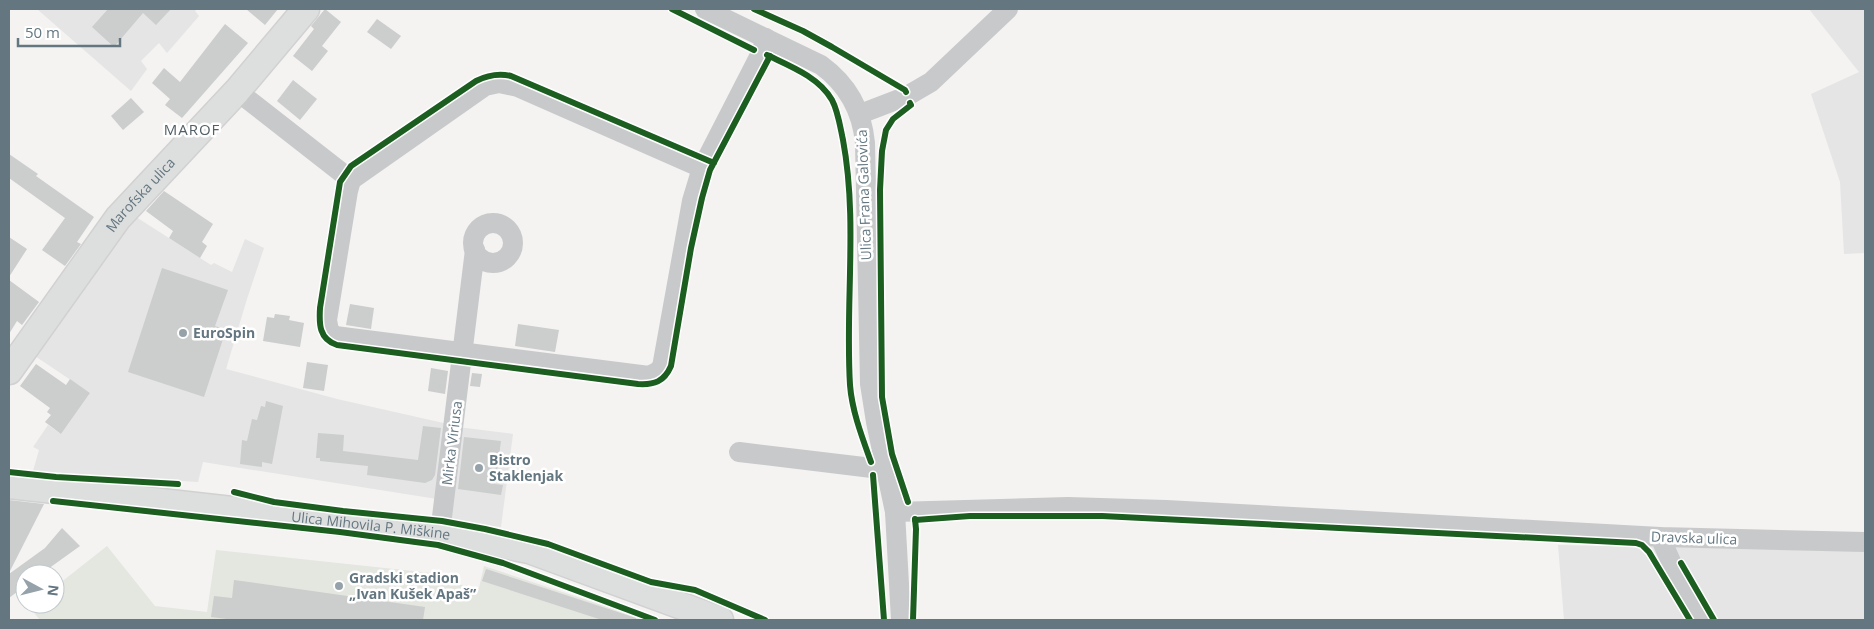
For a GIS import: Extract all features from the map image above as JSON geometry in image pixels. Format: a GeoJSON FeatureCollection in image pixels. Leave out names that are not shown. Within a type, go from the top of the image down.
{"type":"FeatureCollection","features":[{"type":"Feature","properties":{"kind":"main road","name":"Marofska ulica"},"geometry":{"type":"LineString","coordinates":[[9,371],[118,218],[237,91],[306,9]]}},
{"type":"Feature","properties":{"kind":"main road","name":"Ulica Mihovila P. Miškine"},"geometry":{"type":"LineString","coordinates":[[9,485],[440,533],[529,550],[720,620]]}},
{"type":"Feature","properties":{"kind":"street","name":"Ulica Frana Galovića"},"geometry":{"type":"LineString","coordinates":[[706,9],[820,65],[848,92],[860,114],[864,128],[865,143],[870,384],[895,512],[901,620]]}},
{"type":"Feature","properties":{"kind":"street"},"geometry":{"type":"LineString","coordinates":[[860,114],[907,96],[931,82],[1008,9]]}},
{"type":"Feature","properties":{"kind":"street"},"geometry":{"type":"LineString","coordinates":[[702,168],[518,87],[500,84],[485,86],[351,180],[327,320],[329,331],[334,336],[464,353],[649,376],[657,372],[662,367],[685,233],[702,168],[761,52],[766,38]]}},
{"type":"Feature","properties":{"kind":"street"},"geometry":{"type":"LineString","coordinates":[[237,91],[351,180]]}},
{"type":"Feature","properties":{"kind":"street","name":"Mirka Viriusa"},"geometry":{"type":"LineString","coordinates":[[440,533],[464,353],[475,250]]}},
{"type":"Feature","properties":{"kind":"street"},"geometry":{"type":"LineString","coordinates":[[739,452],[872,468],[885,467]]}},
{"type":"Feature","properties":{"kind":"street","name":"Dravska ulica"},"geometry":{"type":"LineString","coordinates":[[895,512],[990,508],[1088,508],[1660,537],[1865,542]]}},
{"type":"Feature","properties":{"kind":"street"},"geometry":{"type":"LineString","coordinates":[[1660,537],[1685,593],[1701,620]]}},
{"type":"Feature","properties":{"kind":"shaded area"},"geometry":{"type":"Polygon","coordinates":[[[37,9],[197,9],[195,11],[199,16],[167,53],[159,43],[141,61],[147,69],[131,91],[37,9]]]}},
{"type":"Feature","properties":{"kind":"shaded area"},"geometry":{"type":"Polygon","coordinates":[[[1809,9],[1865,9],[1865,253],[1844,254],[1840,182],[1811,94],[1859,72],[1809,9]]]}},
{"type":"Feature","properties":{"kind":"shaded area"},"geometry":{"type":"Polygon","coordinates":[[[133,215],[211,265],[214,263],[232,272],[245,239],[264,248],[226,369],[337,399],[448,424],[437,499],[203,462],[198,482],[33,471],[39,450],[33,447],[48,425],[61,434],[90,393],[35,356],[133,215]]]}},
{"type":"Feature","properties":{"kind":"shaded area"},"geometry":{"type":"Polygon","coordinates":[[[458,427],[513,434],[501,527],[446,520],[458,427]]]}},
{"type":"Feature","properties":{"kind":"shaded area"},"geometry":{"type":"Polygon","coordinates":[[[1558,545],[1865,551],[1865,620],[1564,620],[1558,545]]]}},
{"type":"Feature","properties":{"kind":"shaded area","name":"Gradski stadion „Ivan Kušek Apaš”"},"geometry":{"type":"Polygon","coordinates":[[[107,546],[155,606],[207,612],[216,550],[441,574],[456,584],[479,588],[484,566],[647,620],[40,620],[35,614],[65,614],[65,579],[107,546]]]}},
{"type":"Feature","properties":{"kind":"building"},"geometry":{"type":"Polygon","coordinates":[[[108,9],[171,9],[156,25],[143,13],[114,47],[92,27],[108,9]]]}},
{"type":"Feature","properties":{"kind":"building"},"geometry":{"type":"Polygon","coordinates":[[[246,9],[278,9],[265,25],[246,9]]]}},
{"type":"Feature","properties":{"kind":"building"},"geometry":{"type":"Polygon","coordinates":[[[325,9],[341,22],[322,46],[328,51],[312,71],[293,56],[314,29],[311,26],[325,9]]]}},
{"type":"Feature","properties":{"kind":"building"},"geometry":{"type":"Polygon","coordinates":[[[377,19],[401,36],[391,49],[367,32],[377,19]]]}},
{"type":"Feature","properties":{"kind":"building"},"geometry":{"type":"Polygon","coordinates":[[[225,24],[248,43],[182,118],[165,105],[170,99],[152,83],[164,68],[180,82],[225,24]]]}},
{"type":"Feature","properties":{"kind":"building"},"geometry":{"type":"Polygon","coordinates":[[[293,80],[317,99],[300,120],[277,101],[293,80]]]}},
{"type":"Feature","properties":{"kind":"building"},"geometry":{"type":"Polygon","coordinates":[[[131,98],[144,112],[123,130],[111,116],[131,98]]]}},
{"type":"Feature","properties":{"kind":"building"},"geometry":{"type":"Polygon","coordinates":[[[9,154],[38,174],[36,176],[94,217],[77,242],[81,244],[65,266],[42,250],[65,218],[9,178],[9,154]]]}},
{"type":"Feature","properties":{"kind":"building"},"geometry":{"type":"Polygon","coordinates":[[[164,191],[213,224],[202,242],[207,246],[200,258],[169,238],[173,231],[146,211],[164,191]]]}},
{"type":"Feature","properties":{"kind":"building"},"geometry":{"type":"Polygon","coordinates":[[[9,237],[27,249],[9,277],[9,237]]]}},
{"type":"Feature","properties":{"kind":"building","name":"EuroSpin"},"geometry":{"type":"Polygon","coordinates":[[[162,268],[228,290],[215,326],[226,330],[204,397],[128,372],[162,268]]]}},
{"type":"Feature","properties":{"kind":"building"},"geometry":{"type":"Polygon","coordinates":[[[9,280],[39,302],[22,325],[17,321],[9,334],[9,280]]]}},
{"type":"Feature","properties":{"kind":"building"},"geometry":{"type":"Polygon","coordinates":[[[350,304],[374,308],[371,329],[346,325],[350,304]]]}},
{"type":"Feature","properties":{"kind":"building"},"geometry":{"type":"Polygon","coordinates":[[[275,314],[290,316],[289,320],[304,323],[300,347],[263,341],[267,317],[274,318],[275,314]]]}},
{"type":"Feature","properties":{"kind":"building"},"geometry":{"type":"Polygon","coordinates":[[[518,324],[559,330],[555,352],[515,346],[518,324]]]}},
{"type":"Feature","properties":{"kind":"building"},"geometry":{"type":"Polygon","coordinates":[[[307,362],[328,365],[324,391],[303,388],[307,362]]]}},
{"type":"Feature","properties":{"kind":"building"},"geometry":{"type":"Polygon","coordinates":[[[36,364],[66,385],[70,379],[90,393],[61,434],[45,422],[51,415],[47,412],[50,408],[20,386],[36,364]]]}},
{"type":"Feature","properties":{"kind":"building"},"geometry":{"type":"Polygon","coordinates":[[[431,368],[448,371],[445,394],[428,391],[431,368]]]}},
{"type":"Feature","properties":{"kind":"building"},"geometry":{"type":"Polygon","coordinates":[[[472,373],[482,374],[480,387],[470,386],[472,373]]]}},
{"type":"Feature","properties":{"kind":"building"},"geometry":{"type":"Polygon","coordinates":[[[266,401],[283,406],[272,464],[262,462],[262,467],[240,464],[242,440],[247,441],[252,419],[257,420],[261,406],[265,407],[266,401]]]}},
{"type":"Feature","properties":{"kind":"building"},"geometry":{"type":"Polygon","coordinates":[[[423,426],[441,428],[435,475],[432,480],[425,483],[367,475],[368,466],[320,461],[320,458],[316,458],[318,433],[344,435],[343,451],[418,460],[423,426]]]}},
{"type":"Feature","properties":{"kind":"building"},"geometry":{"type":"Polygon","coordinates":[[[464,437],[501,441],[495,484],[503,485],[501,495],[458,489],[464,437]]]}},
{"type":"Feature","properties":{"kind":"building"},"geometry":{"type":"Polygon","coordinates":[[[9,500],[44,504],[9,573],[9,500]]]}},
{"type":"Feature","properties":{"kind":"building"},"geometry":{"type":"Polygon","coordinates":[[[62,528],[80,546],[55,564],[23,564],[45,548],[62,528]]]}},
{"type":"Feature","properties":{"kind":"building"},"geometry":{"type":"Polygon","coordinates":[[[486,569],[636,618],[636,620],[602,620],[482,581],[486,569]]]}},
{"type":"Feature","properties":{"kind":"building"},"geometry":{"type":"Polygon","coordinates":[[[15,570],[15,594],[9,598],[9,574],[15,570]]]}},
{"type":"Feature","properties":{"kind":"building"},"geometry":{"type":"Polygon","coordinates":[[[234,580],[425,607],[423,620],[235,620],[211,617],[214,596],[232,598],[234,580]]]}},
{"type":"Feature","properties":{"kind":"cycle path"},"geometry":{"type":"LineString","coordinates":[[672,9],[754,50]]}},
{"type":"Feature","properties":{"kind":"cycle path"},"geometry":{"type":"LineString","coordinates":[[754,9],[803,31],[906,92]]}},
{"type":"Feature","properties":{"kind":"cycle path"},"geometry":{"type":"LineString","coordinates":[[767,55],[803,73],[820,85],[832,100],[839,119],[850,201],[850,385],[855,414],[871,462]]}},
{"type":"Feature","properties":{"kind":"cycle path"},"geometry":{"type":"LineString","coordinates":[[714,163],[511,76],[497,75],[480,79],[351,166],[340,182],[320,308],[323,335],[337,345],[638,384],[654,383],[662,379],[671,366],[691,248],[710,170],[770,56]]}},
{"type":"Feature","properties":{"kind":"cycle path"},"geometry":{"type":"LineString","coordinates":[[908,502],[892,454],[882,397],[880,190],[882,151],[886,130],[893,119],[911,105],[910,103]]}},
{"type":"Feature","properties":{"kind":"cycle path"},"geometry":{"type":"LineString","coordinates":[[9,472],[56,477],[178,484]]}},
{"type":"Feature","properties":{"kind":"cycle path"},"geometry":{"type":"LineString","coordinates":[[873,475],[884,620]]}},
{"type":"Feature","properties":{"kind":"cycle path"},"geometry":{"type":"LineString","coordinates":[[234,492],[274,502],[442,521],[548,544],[651,582],[695,590],[765,620]]}},
{"type":"Feature","properties":{"kind":"cycle path"},"geometry":{"type":"LineString","coordinates":[[53,501],[340,532],[438,545],[503,563],[655,620]]}},
{"type":"Feature","properties":{"kind":"cycle path"},"geometry":{"type":"LineString","coordinates":[[915,520],[970,516],[1102,516],[1636,543],[1642,545],[1649,552],[1690,620]]}},
{"type":"Feature","properties":{"kind":"cycle path"},"geometry":{"type":"LineString","coordinates":[[913,620],[915,519]]}},
{"type":"Feature","properties":{"kind":"cycle path"},"geometry":{"type":"LineString","coordinates":[[1681,563],[1714,620]]}},
{"type":"Feature","properties":{"kind":"place","name":"EuroSpin"},"geometry":{"type":"Point","coordinates":[183,333]}},
{"type":"Feature","properties":{"kind":"place","name":"Bistro Staklenjak"},"geometry":{"type":"Point","coordinates":[479,468]}},
{"type":"Feature","properties":{"kind":"place","name":"Gradski stadion „Ivan Kušek Apaš”"},"geometry":{"type":"Point","coordinates":[339,586]}},
{"type":"Feature","properties":{"kind":"district","name":"MAROF"},"geometry":{"type":"Point","coordinates":[192,130]}}]}
